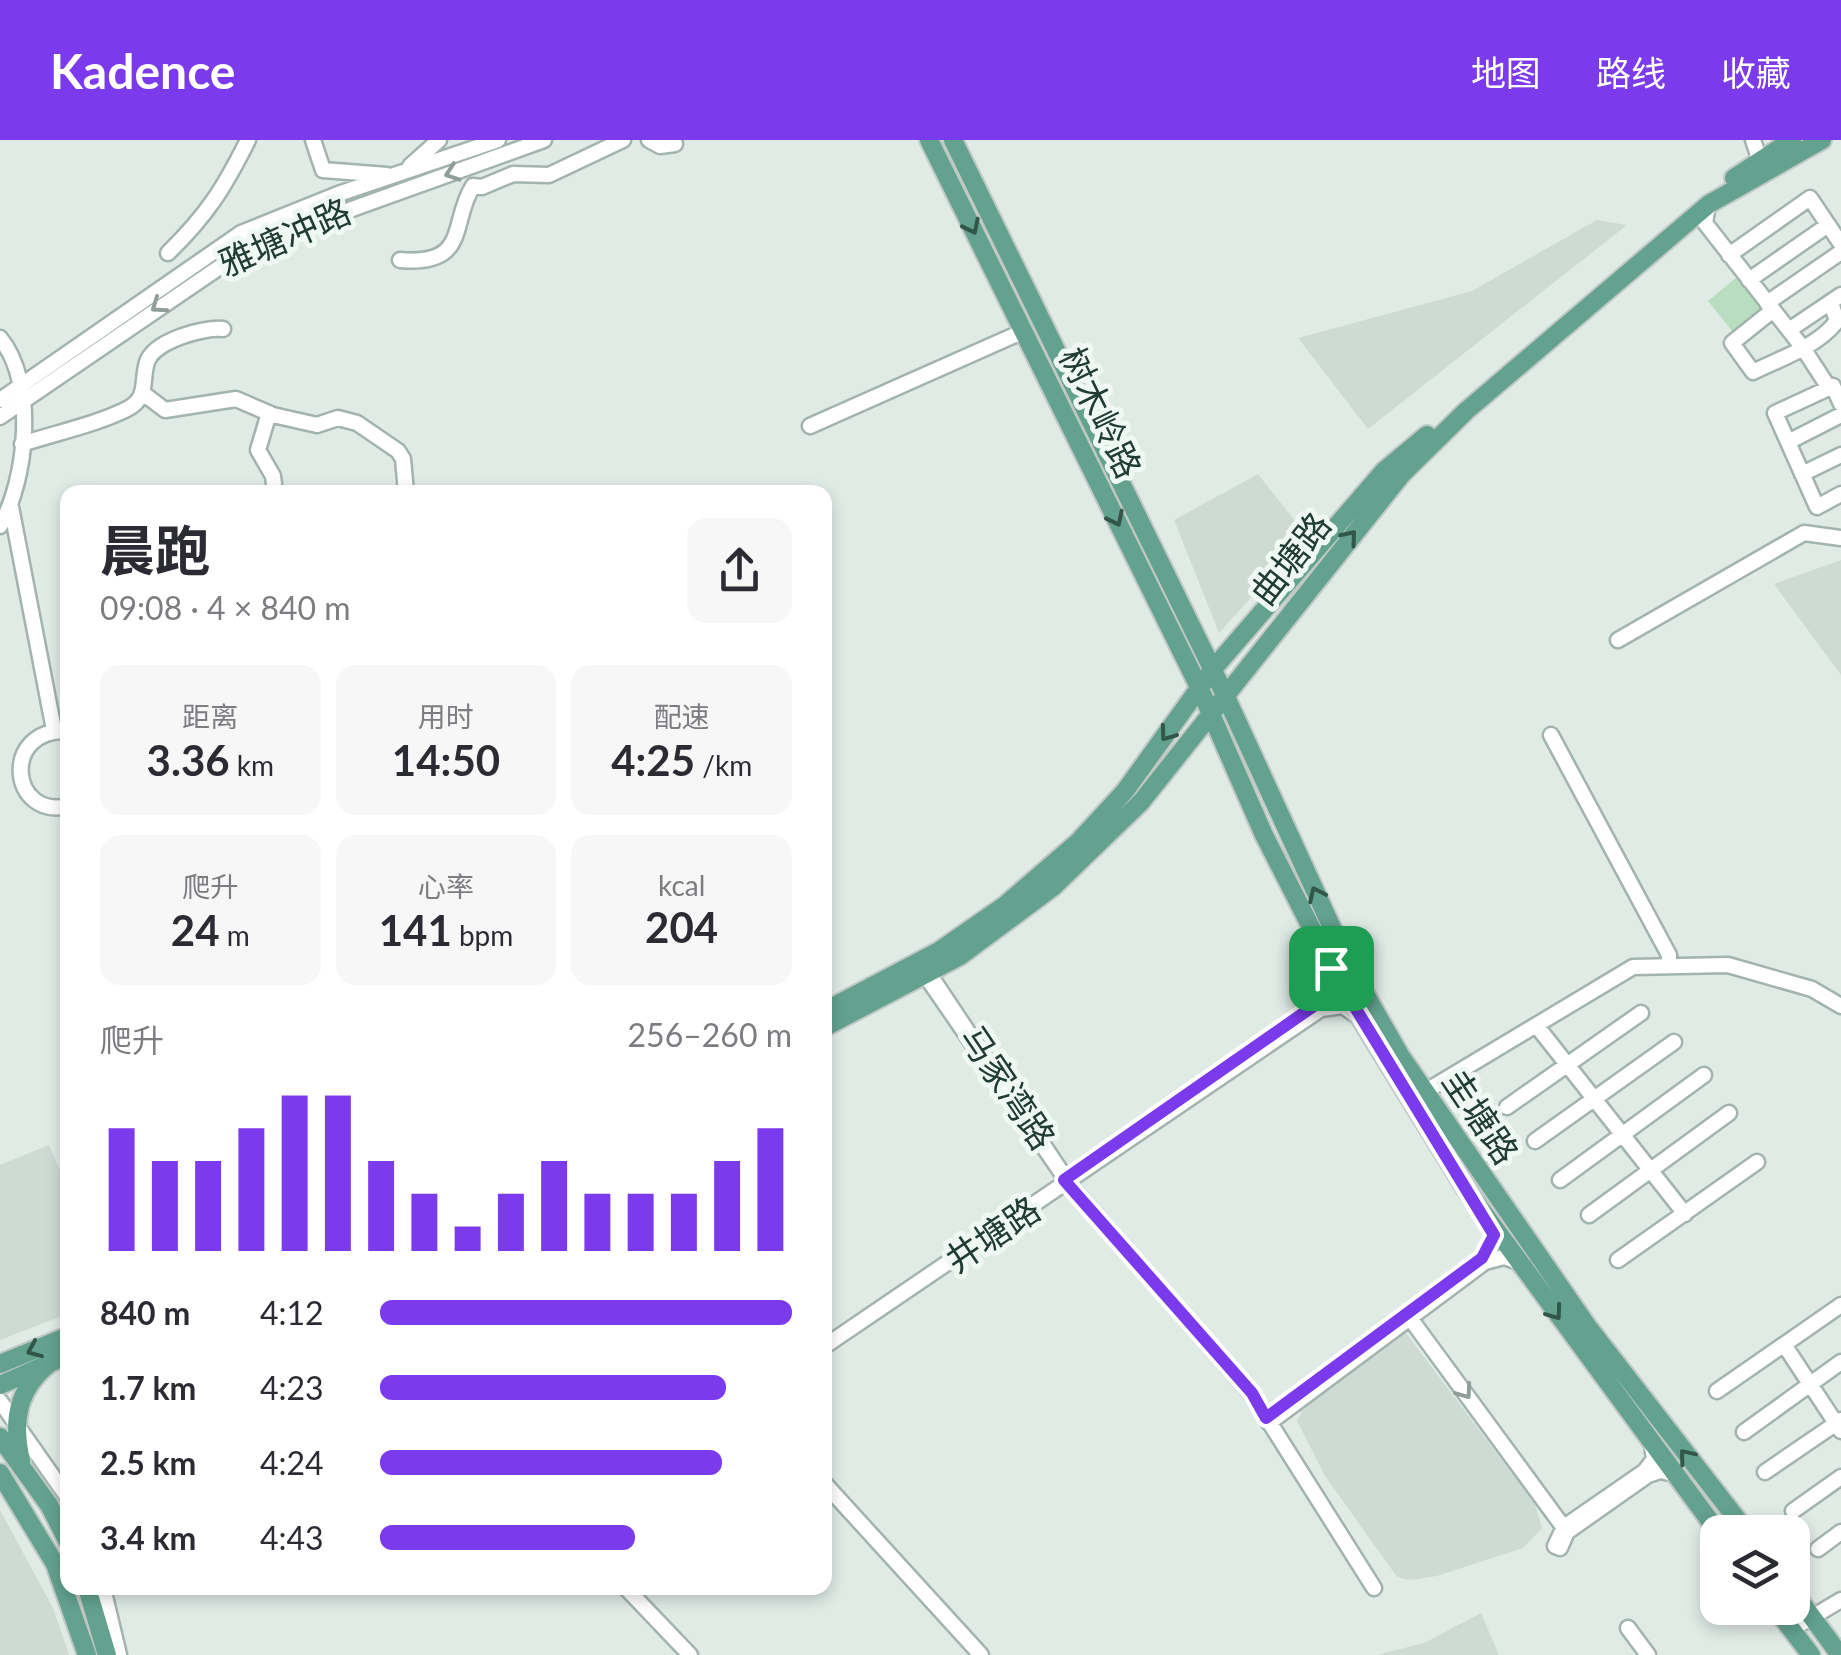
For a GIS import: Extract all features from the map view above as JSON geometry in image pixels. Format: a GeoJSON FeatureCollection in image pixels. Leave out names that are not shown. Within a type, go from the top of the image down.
{"type":"FeatureCollection","features":[{"type":"Feature","properties":{"kind":"main road","name":"树木岭路"},"geometry":{"type":"LineString","coordinates":[[929,140],[1210,715]]}},
{"type":"Feature","properties":{"kind":"main road","name":"树木岭路"},"geometry":{"type":"LineString","coordinates":[[952,140],[1226,697]]}},
{"type":"Feature","properties":{"kind":"main road","name":"曲塘路"},"geometry":{"type":"LineString","coordinates":[[832,1008],[923,969],[1004,906],[1104,816],[1212,669],[1384,471],[1706,196],[1792,140]]}},
{"type":"Feature","properties":{"kind":"main road","name":"曲塘路"},"geometry":{"type":"LineString","coordinates":[[832,1023],[1053,887],[1141,802],[1402,474],[1466,411],[1709,204],[1822,140]]}},
{"type":"Feature","properties":{"kind":"main road","name":"圭塘路"},"geometry":{"type":"LineString","coordinates":[[1226,697],[1351,969],[1423,1093],[1588,1328],[1734,1515]]}},
{"type":"Feature","properties":{"kind":"main road","name":"圭塘路"},"geometry":{"type":"LineString","coordinates":[[1210,715],[1331,968],[1359,1018],[1493,1228],[1705,1515]]}},
{"type":"Feature","properties":{"kind":"main road"},"geometry":{"type":"LineString","coordinates":[[0,1364],[60,1339]]}},
{"type":"Feature","properties":{"kind":"main road"},"geometry":{"type":"LineString","coordinates":[[0,1386],[59,1359]]}},
{"type":"Feature","properties":{"kind":"main road"},"geometry":{"type":"LineString","coordinates":[[23,1466],[17,1420],[28,1384],[59,1359]]}},
{"type":"Feature","properties":{"kind":"main road"},"geometry":{"type":"LineString","coordinates":[[0,1437],[23,1466],[60,1528]]}},
{"type":"Feature","properties":{"kind":"main road"},"geometry":{"type":"LineString","coordinates":[[2,1476],[60,1579]]}},
{"type":"Feature","properties":{"kind":"main road"},"geometry":{"type":"LineString","coordinates":[[66,1595],[86,1655]]}},
{"type":"Feature","properties":{"kind":"main road"},"geometry":{"type":"LineString","coordinates":[[89,1595],[107,1655]]}},
{"type":"Feature","properties":{"kind":"main road"},"geometry":{"type":"LineString","coordinates":[[1810,1611],[1840,1655]]}},
{"type":"Feature","properties":{"kind":"main road"},"geometry":{"type":"LineString","coordinates":[[1789,1625],[1810,1655]]}},
{"type":"Feature","properties":{"kind":"street"},"geometry":{"type":"LineString","coordinates":[[168,253],[204,218],[226,189],[248,140]]}},
{"type":"Feature","properties":{"kind":"street"},"geometry":{"type":"LineString","coordinates":[[313,140],[323,170],[398,174],[439,140]]}},
{"type":"Feature","properties":{"kind":"street","name":"雅塘冲路"},"geometry":{"type":"LineString","coordinates":[[0,400],[242,233],[498,140]]}},
{"type":"Feature","properties":{"kind":"street","name":"雅塘冲路"},"geometry":{"type":"LineString","coordinates":[[0,417],[252,245],[544,140]]}},
{"type":"Feature","properties":{"kind":"street"},"geometry":{"type":"LineString","coordinates":[[400,260],[415,262],[443,252],[457,238],[472,186],[482,187],[513,174],[549,175],[624,140]]}},
{"type":"Feature","properties":{"kind":"street"},"geometry":{"type":"LineString","coordinates":[[649,140],[660,146],[676,144]]}},
{"type":"Feature","properties":{"kind":"street"},"geometry":{"type":"LineString","coordinates":[[1753,140],[1760,160]]}},
{"type":"Feature","properties":{"kind":"street"},"geometry":{"type":"LineString","coordinates":[[1730,254],[1810,198],[1841,244]]}},
{"type":"Feature","properties":{"kind":"street"},"geometry":{"type":"LineString","coordinates":[[1709,204],[1705,223],[1803,348],[1820,382],[1834,386]]}},
{"type":"Feature","properties":{"kind":"street"},"geometry":{"type":"LineString","coordinates":[[1749,280],[1828,226]]}},
{"type":"Feature","properties":{"kind":"street"},"geometry":{"type":"LineString","coordinates":[[1836,299],[1837,321],[1803,348],[1753,372],[1732,343],[1770,307],[1841,252]]}},
{"type":"Feature","properties":{"kind":"street"},"geometry":{"type":"LineString","coordinates":[[1789,330],[1836,299]]}},
{"type":"Feature","properties":{"kind":"street"},"geometry":{"type":"LineString","coordinates":[[22,444],[130,408],[144,394],[146,363],[153,351],[208,327],[223,329]]}},
{"type":"Feature","properties":{"kind":"street"},"geometry":{"type":"LineString","coordinates":[[810,426],[1024,332]]}},
{"type":"Feature","properties":{"kind":"street"},"geometry":{"type":"LineString","coordinates":[[0,338],[20,386],[22,444],[11,508],[0,526]]}},
{"type":"Feature","properties":{"kind":"street"},"geometry":{"type":"LineString","coordinates":[[1834,386],[1841,404]]}},
{"type":"Feature","properties":{"kind":"street"},"geometry":{"type":"LineString","coordinates":[[1834,386],[1775,413],[1817,506],[1841,494]]}},
{"type":"Feature","properties":{"kind":"street"},"geometry":{"type":"LineString","coordinates":[[144,394],[164,410],[236,399],[268,413],[317,424],[338,418],[357,423],[398,451],[405,485]]}},
{"type":"Feature","properties":{"kind":"street"},"geometry":{"type":"LineString","coordinates":[[268,413],[258,450],[274,485]]}},
{"type":"Feature","properties":{"kind":"street"},"geometry":{"type":"LineString","coordinates":[[1788,442],[1841,415]]}},
{"type":"Feature","properties":{"kind":"street"},"geometry":{"type":"LineString","coordinates":[[1802,474],[1841,455]]}},
{"type":"Feature","properties":{"kind":"street"},"geometry":{"type":"LineString","coordinates":[[11,508],[60,726]]}},
{"type":"Feature","properties":{"kind":"street"},"geometry":{"type":"LineString","coordinates":[[1618,640],[1804,533],[1832,533],[1839,542]]}},
{"type":"Feature","properties":{"kind":"street"},"geometry":{"type":"LineString","coordinates":[[60,730],[28,742],[18,762],[20,784],[34,802],[60,808]]}},
{"type":"Feature","properties":{"kind":"street"},"geometry":{"type":"LineString","coordinates":[[1551,735],[1669,955],[1668,966]]}},
{"type":"Feature","properties":{"kind":"street"},"geometry":{"type":"LineString","coordinates":[[1423,1093],[1633,967],[1728,965],[1812,989],[1841,1006]]}},
{"type":"Feature","properties":{"kind":"street","name":"井塘路"},"geometry":{"type":"LineString","coordinates":[[1069,1182],[1318,1003],[1328,992],[1331,968]]}},
{"type":"Feature","properties":{"kind":"street","name":"马家湾路"},"geometry":{"type":"LineString","coordinates":[[923,969],[1069,1182],[1252,1393],[1374,1588]]}},
{"type":"Feature","properties":{"kind":"street","name":"井塘路"},"geometry":{"type":"LineString","coordinates":[[832,1337],[1069,1182],[1321,1009],[1343,1006],[1359,1018]]}},
{"type":"Feature","properties":{"kind":"street"},"geometry":{"type":"LineString","coordinates":[[1507,1107],[1640,1013]]}},
{"type":"Feature","properties":{"kind":"street"},"geometry":{"type":"LineString","coordinates":[[1536,1025],[1684,1214]]}},
{"type":"Feature","properties":{"kind":"street"},"geometry":{"type":"LineString","coordinates":[[1535,1141],[1674,1042]]}},
{"type":"Feature","properties":{"kind":"street"},"geometry":{"type":"LineString","coordinates":[[1560,1180],[1704,1076]]}},
{"type":"Feature","properties":{"kind":"street"},"geometry":{"type":"LineString","coordinates":[[1589,1215],[1729,1113]]}},
{"type":"Feature","properties":{"kind":"street"},"geometry":{"type":"LineString","coordinates":[[1618,1260],[1757,1162]]}},
{"type":"Feature","properties":{"kind":"street"},"geometry":{"type":"LineString","coordinates":[[1267,1420],[1482,1258],[1492,1242],[1493,1228]]}},
{"type":"Feature","properties":{"kind":"street"},"geometry":{"type":"LineString","coordinates":[[1409,1315],[1490,1259],[1504,1257],[1518,1262]]}},
{"type":"Feature","properties":{"kind":"street"},"geometry":{"type":"LineString","coordinates":[[1717,1391],[1841,1305]]}},
{"type":"Feature","properties":{"kind":"street"},"geometry":{"type":"LineString","coordinates":[[1409,1315],[1566,1530]]}},
{"type":"Feature","properties":{"kind":"street"},"geometry":{"type":"LineString","coordinates":[[1765,1472],[1840,1425],[1786,1346]]}},
{"type":"Feature","properties":{"kind":"street"},"geometry":{"type":"LineString","coordinates":[[1744,1432],[1841,1362]]}},
{"type":"Feature","properties":{"kind":"street"},"geometry":{"type":"LineString","coordinates":[[0,1401],[60,1486]]}},
{"type":"Feature","properties":{"kind":"street"},"geometry":{"type":"LineString","coordinates":[[1566,1530],[1645,1471],[1654,1458],[1652,1444]]}},
{"type":"Feature","properties":{"kind":"street"},"geometry":{"type":"LineString","coordinates":[[1566,1530],[1648,1475],[1660,1471],[1674,1474]]}},
{"type":"Feature","properties":{"kind":"street"},"geometry":{"type":"LineString","coordinates":[[1793,1512],[1841,1477]]}},
{"type":"Feature","properties":{"kind":"street"},"geometry":{"type":"LineString","coordinates":[[832,1492],[981,1655]]}},
{"type":"Feature","properties":{"kind":"street"},"geometry":{"type":"LineString","coordinates":[[1818,1548],[1841,1532]]}},
{"type":"Feature","properties":{"kind":"street"},"geometry":{"type":"LineString","coordinates":[[104,1595],[119,1655]]}},
{"type":"Feature","properties":{"kind":"street"},"geometry":{"type":"LineString","coordinates":[[633,1595],[694,1655]]}},
{"type":"Feature","properties":{"kind":"street"},"geometry":{"type":"LineString","coordinates":[[640,1595],[694,1655]]}},
{"type":"Feature","properties":{"kind":"street"},"geometry":{"type":"LineString","coordinates":[[1792,1629],[1841,1600]]}},
{"type":"Feature","properties":{"kind":"street"},"geometry":{"type":"LineString","coordinates":[[1628,1628],[1648,1655]]}},
{"type":"Feature","properties":{"kind":"shaded area"},"geometry":{"type":"Polygon","coordinates":[[[1597,220],[1627,225],[1368,429],[1298,338],[1472,291],[1597,220]]]}},
{"type":"Feature","properties":{"kind":"shaded area"},"geometry":{"type":"Polygon","coordinates":[[[1258,474],[1307,536],[1219,633],[1174,520],[1258,474]]]}},
{"type":"Feature","properties":{"kind":"shaded area"},"geometry":{"type":"Polygon","coordinates":[[[1841,560],[1841,675],[1774,584],[1841,560]]]}},
{"type":"Feature","properties":{"kind":"shaded area"},"geometry":{"type":"Polygon","coordinates":[[[49,1145],[60,1171],[60,1317],[0,1340],[0,1165],[49,1145]]]}},
{"type":"Feature","properties":{"kind":"shaded area"},"geometry":{"type":"Polygon","coordinates":[[[1406,1333],[1535,1504],[1542,1528],[1523,1548],[1437,1576],[1410,1580],[1397,1577],[1325,1476],[1297,1421],[1307,1402],[1399,1334],[1406,1333]]]}},
{"type":"Feature","properties":{"kind":"shaded area"},"geometry":{"type":"Polygon","coordinates":[[[0,1510],[53,1608],[69,1655],[0,1655],[0,1510]]]}},
{"type":"Feature","properties":{"kind":"shaded area"},"geometry":{"type":"Polygon","coordinates":[[[1481,1613],[1499,1655],[1377,1655],[1424,1643],[1481,1613]]]}},
{"type":"Feature","properties":{"kind":"green space"},"geometry":{"type":"Polygon","coordinates":[[[1737,277],[1763,308],[1733,332],[1708,301],[1737,277]]]}},
{"type":"Feature","properties":{"kind":"route"},"geometry":{"type":"LineString","coordinates":[[1331,968],[1386,1065],[1494,1235],[1482,1258],[1266,1418],[1252,1393],[1064,1180],[1318,1003],[1328,992],[1331,968]]}}]}
